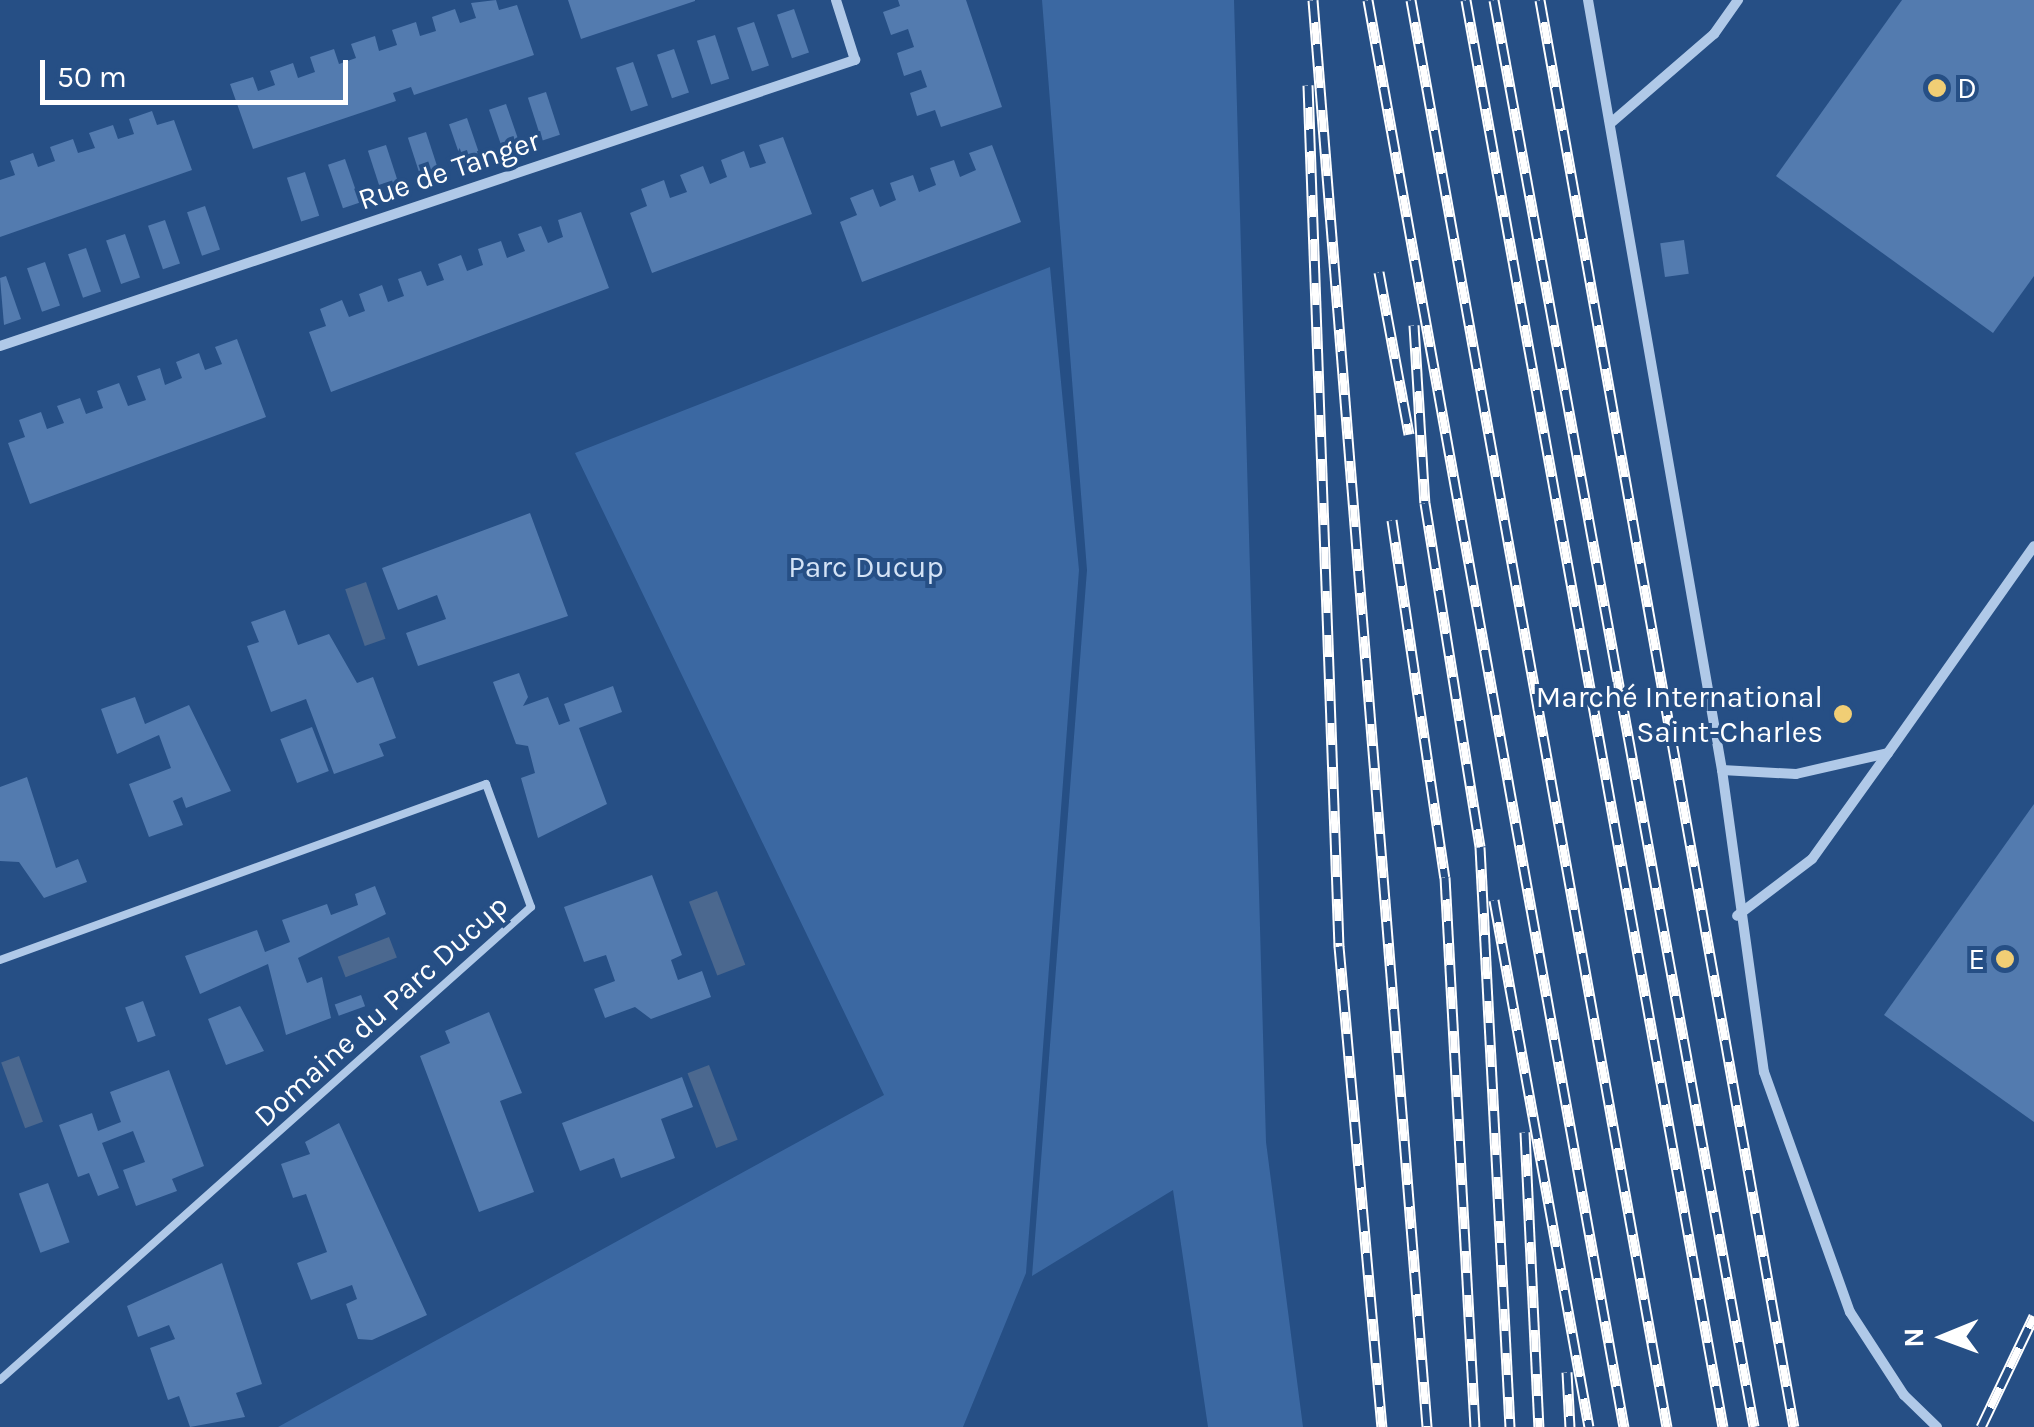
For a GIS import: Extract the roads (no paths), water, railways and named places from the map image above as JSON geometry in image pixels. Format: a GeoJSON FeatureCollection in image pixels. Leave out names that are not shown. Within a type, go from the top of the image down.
{"type":"FeatureCollection","features":[{"type":"Feature","properties":{"kind":"street","name":"Rue de Tanger"},"geometry":{"type":"LineString","coordinates":[[0,346],[855,60],[836,0]]}},
{"type":"Feature","properties":{"kind":"street"},"geometry":{"type":"LineString","coordinates":[[1588,0],[1722,770],[1736,916],[1764,1072],[1850,1312],[1904,1396],[1937,1427]]}},
{"type":"Feature","properties":{"kind":"street"},"geometry":{"type":"LineString","coordinates":[[1612,122],[1714,34],[1738,0]]}},
{"type":"Feature","properties":{"kind":"street"},"geometry":{"type":"LineString","coordinates":[[1736,916],[1812,859],[2034,546]]}},
{"type":"Feature","properties":{"kind":"street"},"geometry":{"type":"LineString","coordinates":[[1722,770],[1796,774],[1888,752]]}},
{"type":"Feature","properties":{"kind":"lane","name":"Domaine du Parc Ducup"},"geometry":{"type":"LineString","coordinates":[[0,960],[486,784],[532,907],[0,1380]]}},
{"type":"Feature","properties":{"kind":"railway"},"geometry":{"type":"LineString","coordinates":[[1313,0],[1427,1427]]}},
{"type":"Feature","properties":{"kind":"railway"},"geometry":{"type":"LineString","coordinates":[[1368,0],[1624,1427]]}},
{"type":"Feature","properties":{"kind":"railway"},"geometry":{"type":"LineString","coordinates":[[1411,0],[1667,1427]]}},
{"type":"Feature","properties":{"kind":"railway"},"geometry":{"type":"LineString","coordinates":[[1466,0],[1723,1427]]}},
{"type":"Feature","properties":{"kind":"railway"},"geometry":{"type":"LineString","coordinates":[[1494,0],[1754,1427]]}},
{"type":"Feature","properties":{"kind":"railway"},"geometry":{"type":"LineString","coordinates":[[1540,0],[1794,1427]]}},
{"type":"Feature","properties":{"kind":"railway"},"geometry":{"type":"LineString","coordinates":[[1308,85],[1339,946],[1382,1427]]}},
{"type":"Feature","properties":{"kind":"railway"},"geometry":{"type":"LineString","coordinates":[[1379,272],[1409,434]]}},
{"type":"Feature","properties":{"kind":"railway"},"geometry":{"type":"LineString","coordinates":[[1414,325],[1425,503],[1480,847],[1510,1427]]}},
{"type":"Feature","properties":{"kind":"railway"},"geometry":{"type":"LineString","coordinates":[[1392,520],[1445,877],[1475,1427]]}},
{"type":"Feature","properties":{"kind":"railway"},"geometry":{"type":"LineString","coordinates":[[1494,900],[1589,1427]]}},
{"type":"Feature","properties":{"kind":"railway"},"geometry":{"type":"LineString","coordinates":[[1525,1132],[1539,1427]]}},
{"type":"Feature","properties":{"kind":"railway"},"geometry":{"type":"LineString","coordinates":[[1981,1427],[2034,1316]]}},
{"type":"Feature","properties":{"kind":"railway"},"geometry":{"type":"LineString","coordinates":[[1567,1372],[1570,1427]]}},
{"type":"Feature","properties":{"kind":"place","name":"D"},"geometry":{"type":"Point","coordinates":[1937,88]}},
{"type":"Feature","properties":{"kind":"place","name":"Marché International Saint-Charles"},"geometry":{"type":"Point","coordinates":[1843,714]}},
{"type":"Feature","properties":{"kind":"place","name":"E"},"geometry":{"type":"Point","coordinates":[2005,959]}},
{"type":"Feature","properties":{"kind":"park label","name":"Parc Ducup"},"geometry":{"type":"Point","coordinates":[866,567]}}]}
